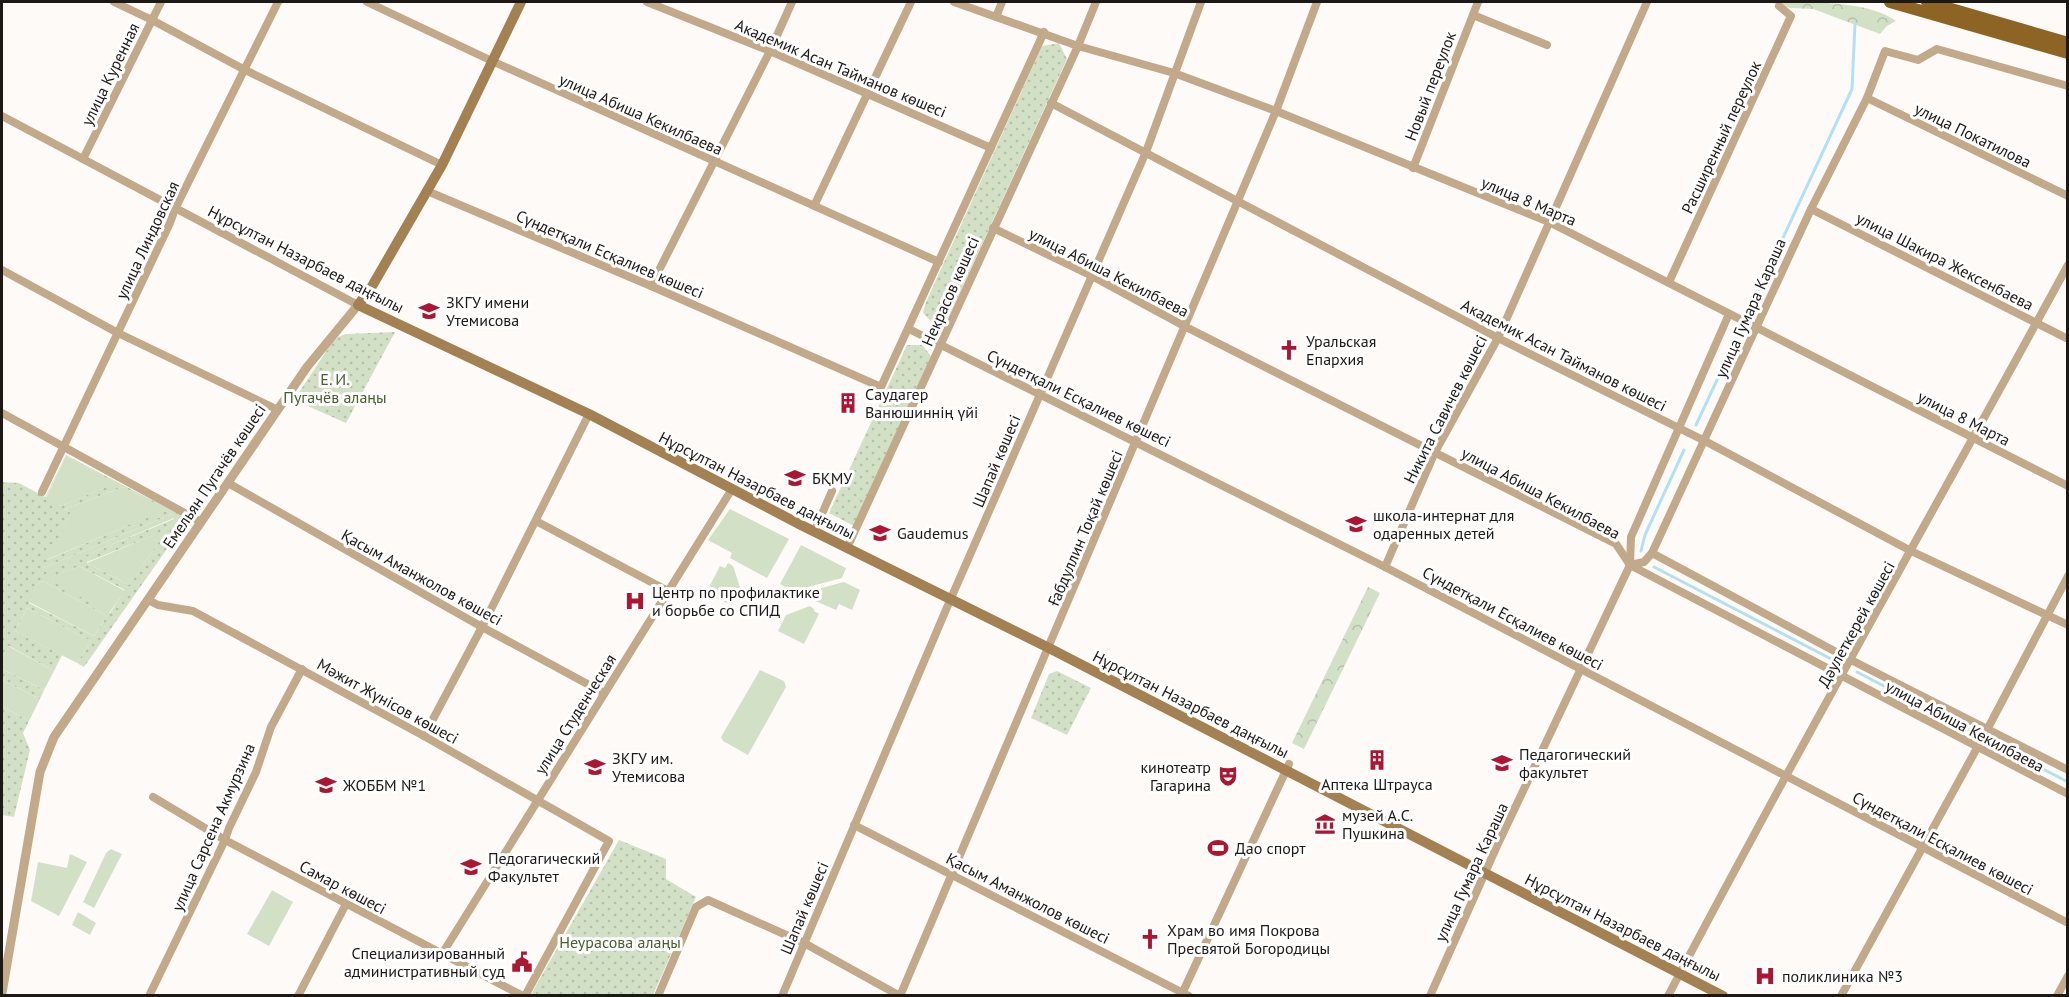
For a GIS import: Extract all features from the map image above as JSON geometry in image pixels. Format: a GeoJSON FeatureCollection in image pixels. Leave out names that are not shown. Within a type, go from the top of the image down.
{"type":"FeatureCollection","features":[{"type":"Feature","properties":{"kind":"main road","name":"Емельян Пугачёв көшесі"},"geometry":{"type":"LineString","coordinates":[[358,305],[371,288],[428,191],[521,2]]}},
{"type":"Feature","properties":{"kind":"main road"},"geometry":{"type":"LineString","coordinates":[[1890,2],[2067,53]]}},
{"type":"Feature","properties":{"kind":"main road"},"geometry":{"type":"LineString","coordinates":[[1928,2],[2067,43]]}},
{"type":"Feature","properties":{"kind":"main road","name":"Нұрсұлтан Назарбаев даңғылы"},"geometry":{"type":"LineString","coordinates":[[358,305],[589,414],[814,532],[1288,767],[1485,873],[1723,996]]}},
{"type":"Feature","properties":{"kind":"street"},"geometry":{"type":"LineString","coordinates":[[114,2],[245,70],[441,165]]}},
{"type":"Feature","properties":{"kind":"street","name":"улица Куренная"},"geometry":{"type":"LineString","coordinates":[[83,159],[161,2]]}},
{"type":"Feature","properties":{"kind":"street","name":"улица Линдовская"},"geometry":{"type":"LineString","coordinates":[[42,492],[175,209],[278,2]]}},
{"type":"Feature","properties":{"kind":"street","name":"улица Абиша Кекилбаева"},"geometry":{"type":"LineString","coordinates":[[367,2],[492,61],[939,262]]}},
{"type":"Feature","properties":{"kind":"street","name":"Академик Асан Тайманов көшесі"},"geometry":{"type":"LineString","coordinates":[[647,2],[770,51],[991,148]]}},
{"type":"Feature","properties":{"kind":"street"},"geometry":{"type":"LineString","coordinates":[[651,286],[770,51],[792,2]]}},
{"type":"Feature","properties":{"kind":"street"},"geometry":{"type":"LineString","coordinates":[[814,206],[911,2]]}},
{"type":"Feature","properties":{"kind":"street","name":"улица 8 Марта"},"geometry":{"type":"LineString","coordinates":[[954,2],[1044,32],[1078,46],[1174,73],[1276,111],[1549,222],[2067,486]]}},
{"type":"Feature","properties":{"kind":"street"},"geometry":{"type":"LineString","coordinates":[[996,16],[1002,2]]}},
{"type":"Feature","properties":{"kind":"street","name":"Некрасов көшесі"},"geometry":{"type":"LineString","coordinates":[[847,548],[1078,46],[1096,2]]}},
{"type":"Feature","properties":{"kind":"street","name":"Шапай көшесі"},"geometry":{"type":"LineString","coordinates":[[782,996],[951,599],[1146,152],[1201,2]]}},
{"type":"Feature","properties":{"kind":"street","name":"Ғабдуллин Тоқай көшесі"},"geometry":{"type":"LineString","coordinates":[[900,996],[1276,111],[1317,2]]}},
{"type":"Feature","properties":{"kind":"street","name":"Новый переулок"},"geometry":{"type":"LineString","coordinates":[[1413,168],[1478,2]]}},
{"type":"Feature","properties":{"kind":"street","name":"Никита Савичев көшесі"},"geometry":{"type":"LineString","coordinates":[[1385,567],[1435,452],[1498,338],[1647,2]]}},
{"type":"Feature","properties":{"kind":"street","name":"Расширенный переулок"},"geometry":{"type":"LineString","coordinates":[[1669,282],[1791,16],[1779,6]]}},
{"type":"Feature","properties":{"kind":"street","name":"Новый переулок"},"geometry":{"type":"LineString","coordinates":[[1473,15],[1547,45]]}},
{"type":"Feature","properties":{"kind":"street","name":"Некрасов көшесі"},"geometry":{"type":"LineString","coordinates":[[881,387],[1044,32]]}},
{"type":"Feature","properties":{"kind":"street","name":"улица Гумара Караша"},"geometry":{"type":"LineString","coordinates":[[1652,553],[1810,208],[1867,98],[1885,51],[1918,60],[1937,49],[2067,86]]}},
{"type":"Feature","properties":{"kind":"street","name":"улица Покатилова"},"geometry":{"type":"LineString","coordinates":[[1867,98],[2067,196]]}},
{"type":"Feature","properties":{"kind":"street","name":"Академик Асан Тайманов көшесі"},"geometry":{"type":"LineString","coordinates":[[1051,103],[1498,338],[1705,441],[1911,551],[2067,626]]}},
{"type":"Feature","properties":{"kind":"street","name":"Нұрсұлтан Назарбаев даңғылы"},"geometry":{"type":"LineString","coordinates":[[2,116],[358,305]]}},
{"type":"Feature","properties":{"kind":"street","name":"Сүндетқали Есқалиев көшесі"},"geometry":{"type":"LineString","coordinates":[[428,191],[881,387]]}},
{"type":"Feature","properties":{"kind":"street","name":"улица Шакира Жексенбаева"},"geometry":{"type":"LineString","coordinates":[[1810,208],[2067,339]]}},
{"type":"Feature","properties":{"kind":"street","name":"улица Абиша Кекилбаева"},"geometry":{"type":"LineString","coordinates":[[993,228],[1092,276],[1184,326],[1616,544],[1630,565],[2067,794]]}},
{"type":"Feature","properties":{"kind":"street","name":"Дәулеткерей көшесі"},"geometry":{"type":"LineString","coordinates":[[1668,996],[1785,776],[2067,265]]}},
{"type":"Feature","properties":{"kind":"street"},"geometry":{"type":"LineString","coordinates":[[2,270],[118,333],[276,409]]}},
{"type":"Feature","properties":{"kind":"street","name":"Емельян Пугачёв көшесі"},"geometry":{"type":"LineString","coordinates":[[2,993],[39,783],[54,737],[276,409],[307,366],[358,305]]}},
{"type":"Feature","properties":{"kind":"street","name":"улица Гумара Караша"},"geometry":{"type":"LineString","coordinates":[[1430,996],[1485,873],[1630,565],[1631,537],[1729,314]]}},
{"type":"Feature","properties":{"kind":"street","name":"Сүндетқали Есқалиев көшесі"},"geometry":{"type":"LineString","coordinates":[[909,329],[1385,567],[2067,923]]}},
{"type":"Feature","properties":{"kind":"street"},"geometry":{"type":"LineString","coordinates":[[2,413],[62,448],[201,522]]}},
{"type":"Feature","properties":{"kind":"street"},"geometry":{"type":"LineString","coordinates":[[424,736],[482,627],[589,414]]}},
{"type":"Feature","properties":{"kind":"street","name":"Қасым Аманжолов көшесі"},"geometry":{"type":"LineString","coordinates":[[228,483],[482,627],[604,693]]}},
{"type":"Feature","properties":{"kind":"street","name":"улица Студенческая"},"geometry":{"type":"LineString","coordinates":[[442,954],[732,489]]}},
{"type":"Feature","properties":{"kind":"street"},"geometry":{"type":"LineString","coordinates":[[814,532],[832,491]]}},
{"type":"Feature","properties":{"kind":"street"},"geometry":{"type":"LineString","coordinates":[[536,521],[668,591]]}},
{"type":"Feature","properties":{"kind":"street"},"geometry":{"type":"LineString","coordinates":[[1630,565],[1644,562],[1652,553]]}},
{"type":"Feature","properties":{"kind":"street","name":"улица Абиша Кекилбаева"},"geometry":{"type":"LineString","coordinates":[[1652,553],[1851,660],[2067,770]]}},
{"type":"Feature","properties":{"kind":"street"},"geometry":{"type":"LineString","coordinates":[[1841,996],[1988,728],[2067,576]]}},
{"type":"Feature","properties":{"kind":"street","name":"Мәжит Жүнісов көшесі"},"geometry":{"type":"LineString","coordinates":[[148,600],[158,605],[194,611],[538,799],[609,841],[524,996]]}},
{"type":"Feature","properties":{"kind":"street","name":"улица Сарсена Акмурзина"},"geometry":{"type":"LineString","coordinates":[[149,996],[225,840],[228,828],[256,772],[272,727],[302,669]]}},
{"type":"Feature","properties":{"kind":"street"},"geometry":{"type":"LineString","coordinates":[[1184,995],[1288,767]]}},
{"type":"Feature","properties":{"kind":"street","name":"Самар көшесі"},"geometry":{"type":"LineString","coordinates":[[153,797],[225,840],[524,996]]}},
{"type":"Feature","properties":{"kind":"street","name":"Қасым Аманжолов көшесі"},"geometry":{"type":"LineString","coordinates":[[854,825],[1184,995]]}},
{"type":"Feature","properties":{"kind":"street"},"geometry":{"type":"LineString","coordinates":[[658,996],[696,907],[708,900],[804,944],[900,996]]}},
{"type":"Feature","properties":{"kind":"street"},"geometry":{"type":"LineString","coordinates":[[298,996],[346,904]]}},
{"type":"Feature","properties":{"kind":"street"},"geometry":{"type":"LineString","coordinates":[[2057,996],[2067,976]]}},
{"type":"Feature","properties":{"kind":"green space"},"geometry":{"type":"Polygon","coordinates":[[[1769,2],[1818,2],[1854,6],[1884,14],[1896,21],[1880,34],[1813,9],[1790,8],[1769,2]]]}},
{"type":"Feature","properties":{"kind":"green space"},"geometry":{"type":"Polygon","coordinates":[[[1059,43],[1067,59],[950,314],[945,323],[932,322],[923,313],[926,302],[1042,46],[1059,43]]]}},
{"type":"Feature","properties":{"kind":"green space","name":"Е. И. Пугачёв алаңы"},"geometry":{"type":"Polygon","coordinates":[[[395,332],[346,423],[294,400],[338,337],[346,334],[395,332]]]}},
{"type":"Feature","properties":{"kind":"green space"},"geometry":{"type":"Polygon","coordinates":[[[907,345],[922,345],[931,356],[854,526],[829,513],[907,345]]]}},
{"type":"Feature","properties":{"kind":"green space"},"geometry":{"type":"Polygon","coordinates":[[[66,455],[188,519],[84,667],[77,663],[91,641],[27,608],[15,631],[62,655],[54,671],[9,646],[2,660],[2,482],[19,483],[45,497],[66,455]],[[66,456],[46,497],[61,506],[116,483],[66,456]],[[123,487],[65,509],[71,513],[47,560],[166,509],[123,487]],[[172,514],[43,568],[45,572],[174,519],[172,514]],[[167,530],[87,562],[129,585],[167,530]],[[79,566],[48,579],[110,613],[125,590],[79,566]],[[43,581],[38,583],[29,603],[94,636],[107,616],[43,581]]]}},
{"type":"Feature","properties":{"kind":"green space"},"geometry":{"type":"Polygon","coordinates":[[[66,456],[117,483],[61,506],[46,498],[66,456]]]}},
{"type":"Feature","properties":{"kind":"green space"},"geometry":{"type":"Polygon","coordinates":[[[123,487],[167,509],[46,560],[71,513],[65,509],[123,487]]]}},
{"type":"Feature","properties":{"kind":"green space"},"geometry":{"type":"Polygon","coordinates":[[[730,509],[789,539],[767,578],[730,558],[732,553],[708,540],[730,509]]]}},
{"type":"Feature","properties":{"kind":"green space"},"geometry":{"type":"Polygon","coordinates":[[[172,514],[174,518],[45,573],[43,568],[172,514]]]}},
{"type":"Feature","properties":{"kind":"green space"},"geometry":{"type":"Polygon","coordinates":[[[168,529],[129,585],[87,563],[168,529]]]}},
{"type":"Feature","properties":{"kind":"green space"},"geometry":{"type":"Polygon","coordinates":[[[801,545],[846,568],[842,578],[793,591],[780,584],[801,545]]]}},
{"type":"Feature","properties":{"kind":"green space"},"geometry":{"type":"Polygon","coordinates":[[[728,563],[733,566],[740,587],[731,605],[706,593],[720,566],[725,568],[728,563]]]}},
{"type":"Feature","properties":{"kind":"green space"},"geometry":{"type":"Polygon","coordinates":[[[79,566],[125,591],[109,613],[47,579],[79,566]]]}},
{"type":"Feature","properties":{"kind":"green space"},"geometry":{"type":"Polygon","coordinates":[[[43,581],[107,616],[94,636],[29,602],[38,583],[43,581]]]}},
{"type":"Feature","properties":{"kind":"green space"},"geometry":{"type":"Polygon","coordinates":[[[844,582],[860,590],[852,610],[839,604],[836,610],[799,594],[844,582]]]}},
{"type":"Feature","properties":{"kind":"green space"},"geometry":{"type":"Polygon","coordinates":[[[1368,587],[1380,593],[1304,749],[1292,743],[1368,587]]]}},
{"type":"Feature","properties":{"kind":"green space"},"geometry":{"type":"Polygon","coordinates":[[[810,606],[819,614],[804,644],[778,631],[786,615],[810,606]]]}},
{"type":"Feature","properties":{"kind":"green space"},"geometry":{"type":"Polygon","coordinates":[[[27,608],[91,641],[77,663],[15,631],[27,608]]]}},
{"type":"Feature","properties":{"kind":"green space"},"geometry":{"type":"Polygon","coordinates":[[[8,646],[54,671],[44,690],[2,669],[2,660],[8,646]]]}},
{"type":"Feature","properties":{"kind":"green space"},"geometry":{"type":"Polygon","coordinates":[[[2,669],[44,690],[40,699],[2,680],[2,669]]]}},
{"type":"Feature","properties":{"kind":"green space"},"geometry":{"type":"Polygon","coordinates":[[[760,670],[784,681],[786,687],[748,755],[723,741],[721,737],[760,670]]]}},
{"type":"Feature","properties":{"kind":"green space"},"geometry":{"type":"Polygon","coordinates":[[[1057,671],[1091,688],[1067,735],[1031,718],[1049,674],[1057,671]]]}},
{"type":"Feature","properties":{"kind":"green space"},"geometry":{"type":"Polygon","coordinates":[[[2,680],[40,699],[29,721],[2,706],[2,680]]]}},
{"type":"Feature","properties":{"kind":"green space"},"geometry":{"type":"Polygon","coordinates":[[[2,706],[29,721],[23,733],[30,750],[14,817],[2,815],[2,706]]]}},
{"type":"Feature","properties":{"kind":"green space","name":"Неурасова алаңы"},"geometry":{"type":"Polygon","coordinates":[[[619,840],[666,859],[666,879],[696,897],[653,995],[530,996],[619,840]]]}},
{"type":"Feature","properties":{"kind":"green space"},"geometry":{"type":"Polygon","coordinates":[[[111,849],[122,854],[94,908],[83,902],[106,853],[111,849]]]}},
{"type":"Feature","properties":{"kind":"green space"},"geometry":{"type":"Polygon","coordinates":[[[70,854],[87,862],[59,916],[31,901],[38,862],[67,868],[70,854]]]}},
{"type":"Feature","properties":{"kind":"green space"},"geometry":{"type":"Polygon","coordinates":[[[272,890],[293,902],[269,946],[247,934],[272,890]]]}},
{"type":"Feature","properties":{"kind":"green space"},"geometry":{"type":"Polygon","coordinates":[[[78,912],[96,923],[90,935],[72,925],[78,912]]]}},
{"type":"Feature","properties":{"kind":"waterway"},"geometry":{"type":"LineString","coordinates":[[1750,309],[1852,89],[1855,24]]}},
{"type":"Feature","properties":{"kind":"waterway"},"geometry":{"type":"LineString","coordinates":[[1696,425],[1739,333]]}},
{"type":"Feature","properties":{"kind":"waterway"},"geometry":{"type":"LineString","coordinates":[[1641,551],[1645,535],[1684,450]]}},
{"type":"Feature","properties":{"kind":"waterway"},"geometry":{"type":"LineString","coordinates":[[1654,567],[1837,662]]}},
{"type":"Feature","properties":{"kind":"waterway"},"geometry":{"type":"LineString","coordinates":[[1857,672],[1969,730]]}},
{"type":"Feature","properties":{"kind":"waterway"},"geometry":{"type":"LineString","coordinates":[[1995,744],[2068,782]]}},
{"type":"Feature","properties":{"kind":"place","name":"ЗКГУ имени Утемисова"},"geometry":{"type":"Point","coordinates":[429,311]}},
{"type":"Feature","properties":{"kind":"place","name":"Уральская Епархия"},"geometry":{"type":"Point","coordinates":[1289,350]}},
{"type":"Feature","properties":{"kind":"place","name":"Саудагер Ванюшиннің үйі"},"geometry":{"type":"Point","coordinates":[848,403]}},
{"type":"Feature","properties":{"kind":"place","name":"БҚМУ"},"geometry":{"type":"Point","coordinates":[795,478]}},
{"type":"Feature","properties":{"kind":"place","name":"школа-интернат для одаренных детей"},"geometry":{"type":"Point","coordinates":[1356,524]}},
{"type":"Feature","properties":{"kind":"place","name":"Gaudemus"},"geometry":{"type":"Point","coordinates":[880,533]}},
{"type":"Feature","properties":{"kind":"place","name":"Центр по профилактике и борьбе со СПИД"},"geometry":{"type":"Point","coordinates":[635,601]}},
{"type":"Feature","properties":{"kind":"place","name":"Аптека Штрауса"},"geometry":{"type":"Point","coordinates":[1377,760]}},
{"type":"Feature","properties":{"kind":"place","name":"Педагогический факультет"},"geometry":{"type":"Point","coordinates":[1502,763]}},
{"type":"Feature","properties":{"kind":"place","name":"ЗКГУ им. Утемисова"},"geometry":{"type":"Point","coordinates":[595,767]}},
{"type":"Feature","properties":{"kind":"place","name":"кинотеатр Гагарина"},"geometry":{"type":"Point","coordinates":[1228,776]}},
{"type":"Feature","properties":{"kind":"place","name":"ЖОББМ №1"},"geometry":{"type":"Point","coordinates":[326,785]}},
{"type":"Feature","properties":{"kind":"place","name":"музей А.С. Пушкина"},"geometry":{"type":"Point","coordinates":[1325,824]}},
{"type":"Feature","properties":{"kind":"place","name":"Дао спорт"},"geometry":{"type":"Point","coordinates":[1218,848]}},
{"type":"Feature","properties":{"kind":"place","name":"Педогагический Факультет"},"geometry":{"type":"Point","coordinates":[471,867]}},
{"type":"Feature","properties":{"kind":"place","name":"Храм во имя Покрова Пресвятой Богородицы"},"geometry":{"type":"Point","coordinates":[1150,939]}},
{"type":"Feature","properties":{"kind":"place","name":"Специализированный административный суд"},"geometry":{"type":"Point","coordinates":[522,962]}},
{"type":"Feature","properties":{"kind":"place","name":"поликлиника №3"},"geometry":{"type":"Point","coordinates":[1765,976]}}]}
